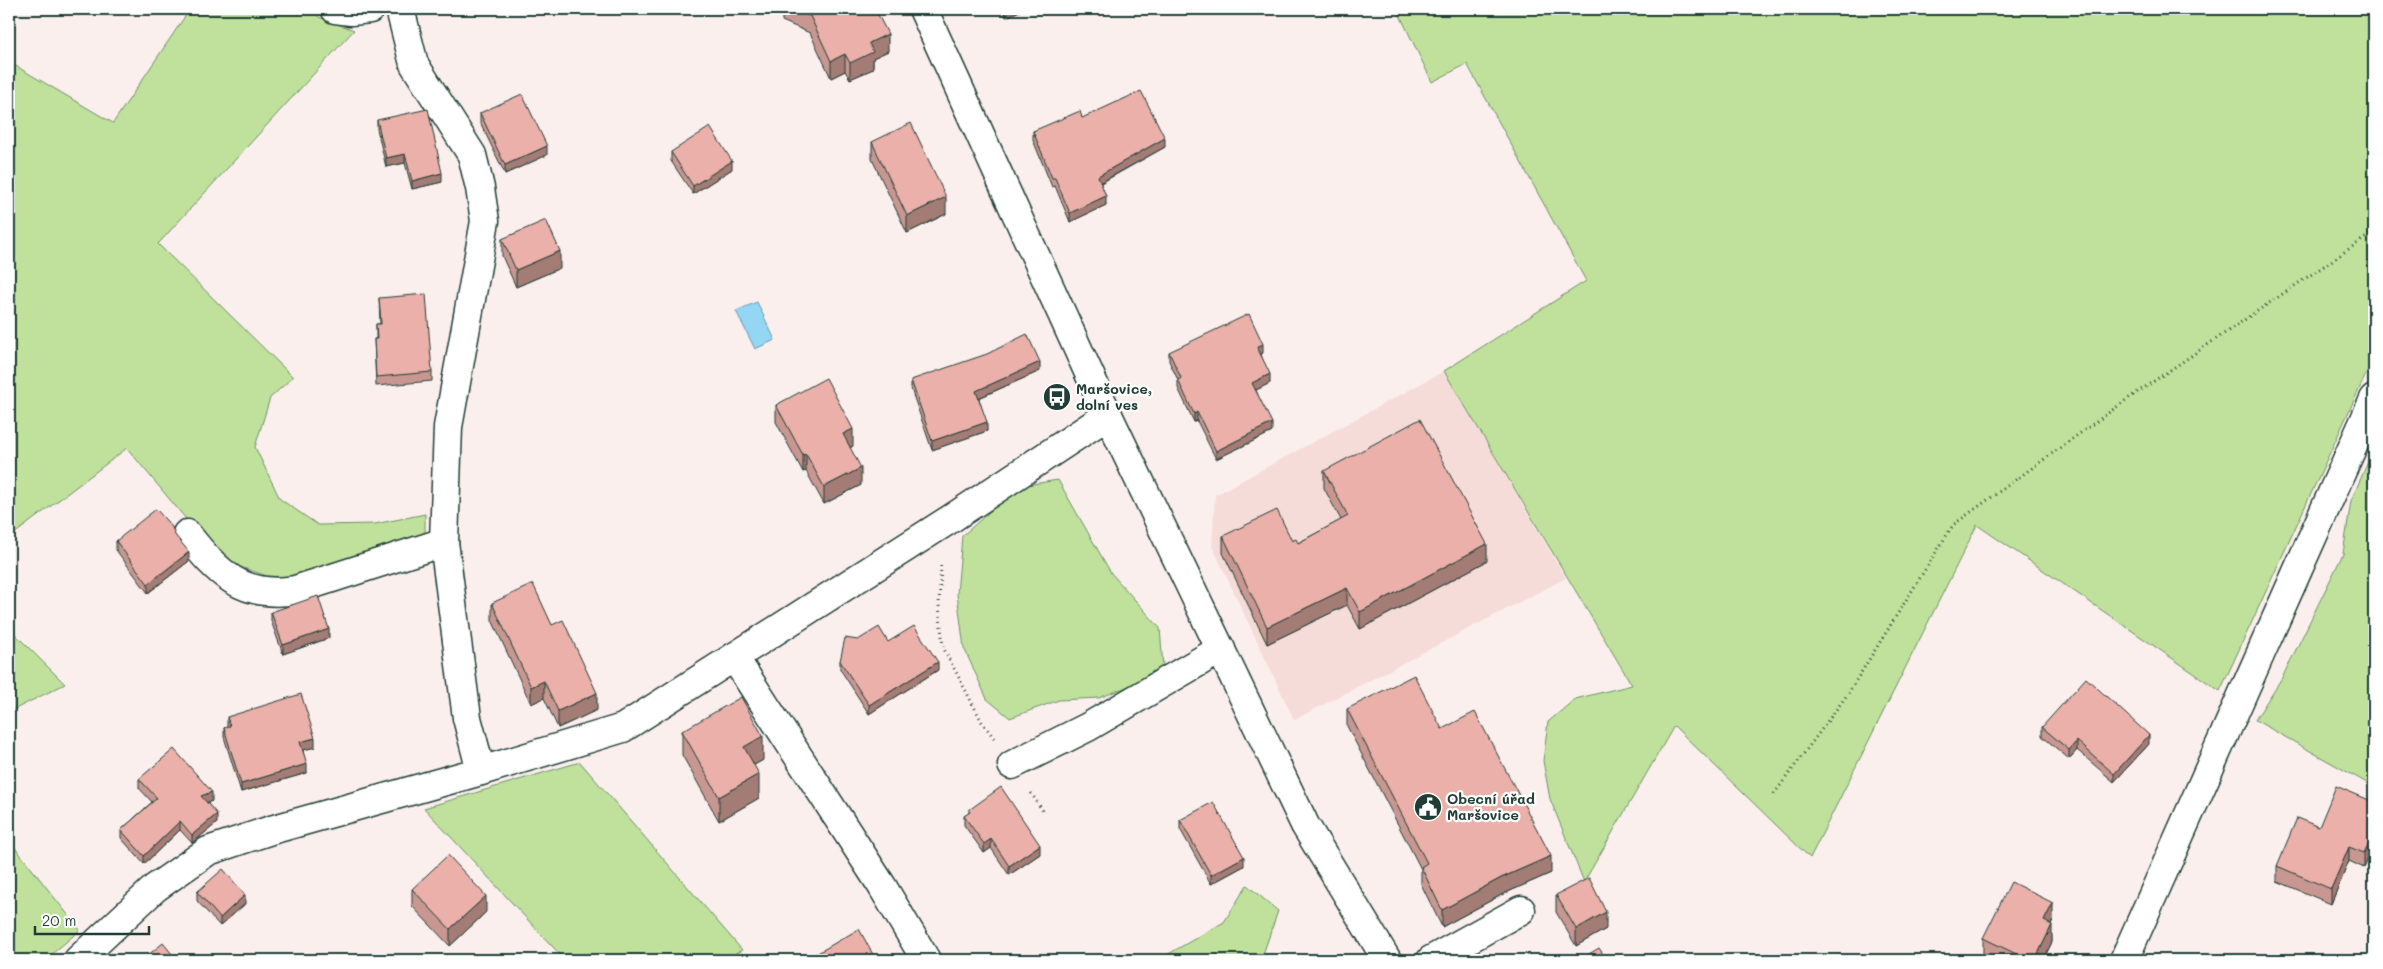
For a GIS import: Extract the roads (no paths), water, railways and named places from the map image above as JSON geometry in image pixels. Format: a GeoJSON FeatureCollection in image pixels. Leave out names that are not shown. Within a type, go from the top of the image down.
{"type":"FeatureCollection","features":[{"type":"Feature","properties":{"kind":"street"},"geometry":{"type":"LineString","coordinates":[[335,9],[352,12],[370,9]]}},
{"type":"Feature","properties":{"kind":"street"},"geometry":{"type":"LineString","coordinates":[[400,9],[414,64],[472,155],[485,221],[448,427],[444,542],[467,718],[481,771]]}},
{"type":"Feature","properties":{"kind":"street"},"geometry":{"type":"LineString","coordinates":[[923,9],[1108,415],[1305,824],[1387,960]]}},
{"type":"Feature","properties":{"kind":"street"},"geometry":{"type":"LineString","coordinates":[[2124,960],[2374,399]]}},
{"type":"Feature","properties":{"kind":"street"},"geometry":{"type":"LineString","coordinates":[[78,960],[155,888],[208,851],[271,830],[481,771],[623,728],[952,518],[1108,415]]}},
{"type":"Feature","properties":{"kind":"street"},"geometry":{"type":"LineString","coordinates":[[187,534],[207,560],[233,581],[248,589],[280,593],[295,590],[444,542]]}},
{"type":"Feature","properties":{"kind":"street"},"geometry":{"type":"LineString","coordinates":[[1012,765],[1088,727],[1221,649]]}},
{"type":"Feature","properties":{"kind":"street"},"geometry":{"type":"LineString","coordinates":[[734,657],[882,886],[926,960]]}},
{"type":"Feature","properties":{"kind":"street"},"geometry":{"type":"LineString","coordinates":[[1431,960],[1520,910]]}},
{"type":"Feature","properties":{"kind":"water"},"geometry":{"type":"Polygon","coordinates":[[[757,302],[775,340],[755,349],[736,311],[757,302]]]}},
{"type":"Feature","properties":{"kind":"place","name":"Maršovice, dolní ves"},"geometry":{"type":"Point","coordinates":[1057,397]}},
{"type":"Feature","properties":{"kind":"place","name":"Obecní úřad Maršovice"},"geometry":{"type":"Point","coordinates":[1428,807]}}]}
